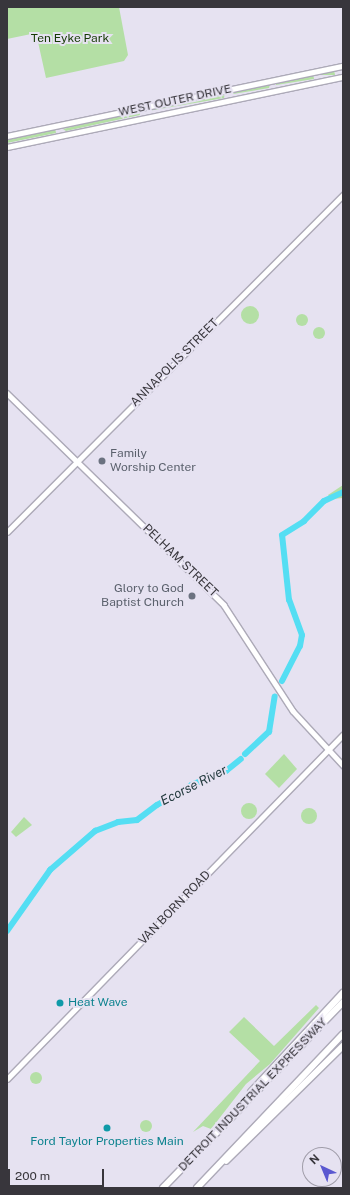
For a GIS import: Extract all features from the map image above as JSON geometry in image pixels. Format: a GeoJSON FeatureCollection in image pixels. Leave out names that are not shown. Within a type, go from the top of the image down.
{"type":"FeatureCollection","features":[{"type":"Feature","properties":{"kind":"highway"},"geometry":{"type":"LineString","coordinates":[[232,1117],[343,993]]}},
{"type":"Feature","properties":{"kind":"highway","name":"DETROIT INDUSTRIAL EXPRESSWAY"},"geometry":{"type":"LineString","coordinates":[[163,1188],[343,1002]]}},
{"type":"Feature","properties":{"kind":"highway","name":"DETROIT INDUSTRIAL EXPRESSWAY"},"geometry":{"type":"LineString","coordinates":[[197,1188],[343,1034]]}},
{"type":"Feature","properties":{"kind":"highway"},"geometry":{"type":"LineString","coordinates":[[311,1079],[343,1046]]}},
{"type":"Feature","properties":{"kind":"highway"},"geometry":{"type":"LineString","coordinates":[[202,1182],[311,1079],[343,1051]]}},
{"type":"Feature","properties":{"kind":"main road","name":"WEST OUTER DRIVE"},"geometry":{"type":"LineString","coordinates":[[7,136],[343,66]]}},
{"type":"Feature","properties":{"kind":"main road"},"geometry":{"type":"LineString","coordinates":[[317,71],[319,82]]}},
{"type":"Feature","properties":{"kind":"main road","name":"WEST OUTER DRIVE"},"geometry":{"type":"LineString","coordinates":[[7,146],[343,77]]}},
{"type":"Feature","properties":{"kind":"main road"},"geometry":{"type":"LineString","coordinates":[[272,80],[275,91]]}},
{"type":"Feature","properties":{"kind":"main road","name":"ANNAPOLIS STREET"},"geometry":{"type":"LineString","coordinates":[[7,532],[343,195]]}},
{"type":"Feature","properties":{"kind":"main road","name":"PELHAM STREET"},"geometry":{"type":"LineString","coordinates":[[7,393],[224,605],[290,707],[328,750],[343,764]]}},
{"type":"Feature","properties":{"kind":"main road","name":"VAN BORN ROAD"},"geometry":{"type":"LineString","coordinates":[[7,1079],[343,735]]}},
{"type":"Feature","properties":{"kind":"green space","name":"Ten Eyke Park"},"geometry":{"type":"Polygon","coordinates":[[[7,7],[119,7],[128,55],[124,61],[46,78],[36,33],[7,39],[7,7]]]}},
{"type":"Feature","properties":{"kind":"green space"},"geometry":{"type":"Polygon","coordinates":[[[334,70],[335,75],[320,75],[321,72],[334,70]]]}},
{"type":"Feature","properties":{"kind":"green space"},"geometry":{"type":"Polygon","coordinates":[[[313,74],[314,79],[276,85],[276,82],[313,74]]]}},
{"type":"Feature","properties":{"kind":"green space"},"geometry":{"type":"Polygon","coordinates":[[[270,84],[269,88],[233,94],[234,91],[270,84]]]}},
{"type":"Feature","properties":{"kind":"green space"},"geometry":{"type":"Polygon","coordinates":[[[225,93],[224,98],[148,111],[150,108],[225,93]]]}},
{"type":"Feature","properties":{"kind":"green space"},"geometry":{"type":"Polygon","coordinates":[[[139,110],[140,115],[66,131],[63,129],[139,110]]]}},
{"type":"Feature","properties":{"kind":"green space"},"geometry":{"type":"Polygon","coordinates":[[[55,128],[56,133],[7,143],[7,138],[55,128]]]}},
{"type":"Feature","properties":{"kind":"green space"},"geometry":{"type":"Polygon","coordinates":[[[250,306],[256,309],[259,315],[256,321],[250,324],[244,321],[241,315],[244,309],[250,306]]]}},
{"type":"Feature","properties":{"kind":"green space"},"geometry":{"type":"Polygon","coordinates":[[[304,314],[307,315],[307,325],[300,326],[297,325],[296,318],[297,315],[304,314]]]}},
{"type":"Feature","properties":{"kind":"green space"},"geometry":{"type":"Polygon","coordinates":[[[317,327],[321,327],[325,333],[321,339],[317,339],[313,335],[313,331],[317,327]]]}},
{"type":"Feature","properties":{"kind":"green space"},"geometry":{"type":"Polygon","coordinates":[[[343,485],[343,498],[331,499],[328,495],[343,485]]]}},
{"type":"Feature","properties":{"kind":"green space"},"geometry":{"type":"Polygon","coordinates":[[[284,754],[297,769],[279,788],[265,774],[284,754]]]}},
{"type":"Feature","properties":{"kind":"green space"},"geometry":{"type":"Polygon","coordinates":[[[246,803],[252,803],[257,808],[255,817],[252,819],[246,819],[241,814],[241,808],[246,803]]]}},
{"type":"Feature","properties":{"kind":"green space"},"geometry":{"type":"Polygon","coordinates":[[[309,808],[315,810],[317,816],[315,822],[309,824],[303,822],[301,816],[303,810],[309,808]]]}},
{"type":"Feature","properties":{"kind":"green space"},"geometry":{"type":"Polygon","coordinates":[[[24,817],[32,825],[16,837],[11,832],[24,817]]]}},
{"type":"Feature","properties":{"kind":"green space"},"geometry":{"type":"Polygon","coordinates":[[[316,1005],[319,1008],[270,1064],[246,1084],[211,1129],[203,1126],[193,1132],[260,1061],[229,1032],[244,1017],[274,1046],[316,1005]]]}},
{"type":"Feature","properties":{"kind":"green space"},"geometry":{"type":"Polygon","coordinates":[[[34,1072],[38,1072],[42,1078],[38,1084],[34,1084],[30,1080],[30,1076],[34,1072]]]}},
{"type":"Feature","properties":{"kind":"green space"},"geometry":{"type":"Polygon","coordinates":[[[144,1120],[148,1120],[152,1126],[148,1132],[144,1132],[140,1128],[140,1124],[144,1120]]]}},
{"type":"Feature","properties":{"kind":"waterway","name":"Ecorse River"},"geometry":{"type":"LineString","coordinates":[[282,681],[300,646],[302,635],[289,600],[282,535],[304,521],[324,501],[343,492]]}},
{"type":"Feature","properties":{"kind":"waterway","name":"Ecorse River"},"geometry":{"type":"LineString","coordinates":[[245,754],[269,732],[275,696]]}},
{"type":"Feature","properties":{"kind":"waterway","name":"Ecorse River"},"geometry":{"type":"LineString","coordinates":[[7,931],[50,870],[95,831],[118,822],[137,820],[157,805],[191,785],[226,771],[241,759]]}},
{"type":"Feature","properties":{"kind":"place","name":"Family Worship Center"},"geometry":{"type":"Point","coordinates":[102,461]}},
{"type":"Feature","properties":{"kind":"place","name":"Glory to God Baptist Church"},"geometry":{"type":"Point","coordinates":[192,596]}},
{"type":"Feature","properties":{"kind":"place","name":"Heat Wave"},"geometry":{"type":"Point","coordinates":[60,1003]}},
{"type":"Feature","properties":{"kind":"place","name":"Ford Taylor Properties Main"},"geometry":{"type":"Point","coordinates":[107,1128]}}]}
